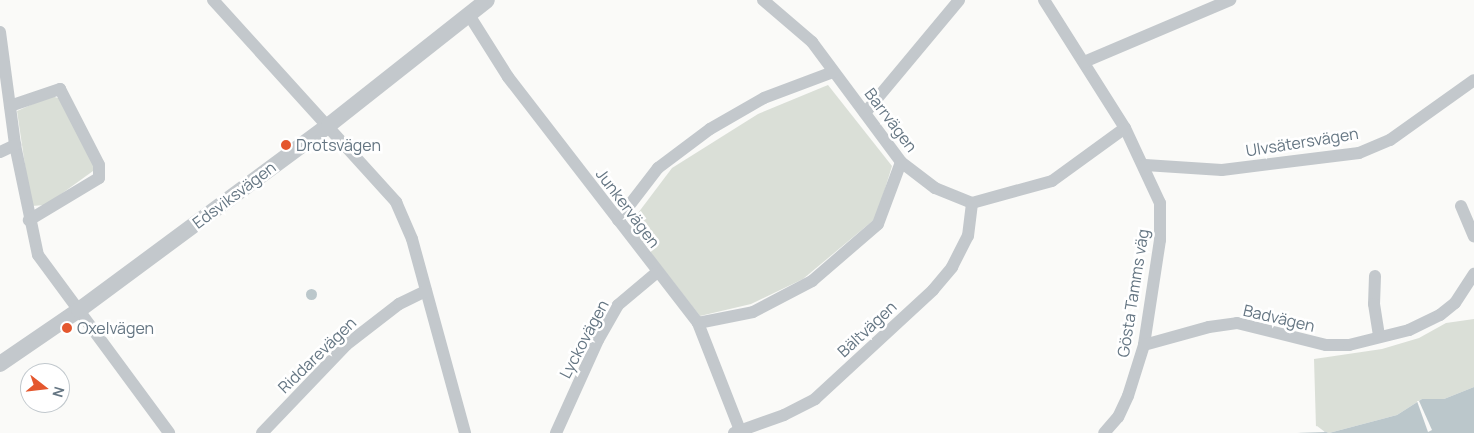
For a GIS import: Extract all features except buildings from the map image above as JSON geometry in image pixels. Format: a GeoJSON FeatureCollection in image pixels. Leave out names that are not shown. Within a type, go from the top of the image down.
{"type":"FeatureCollection","features":[{"type":"Feature","properties":{"kind":"street"},"geometry":{"type":"LineString","coordinates":[[213,0],[329,125],[396,202],[412,239],[465,433]]}},
{"type":"Feature","properties":{"kind":"street","name":"Edsviksvägen"},"geometry":{"type":"LineString","coordinates":[[0,364],[79,310],[329,125],[487,0]]}},
{"type":"Feature","properties":{"kind":"street","name":"Barrvägen"},"geometry":{"type":"LineString","coordinates":[[763,0],[812,42],[901,162],[935,188],[972,203]]}},
{"type":"Feature","properties":{"kind":"street"},"geometry":{"type":"LineString","coordinates":[[866,113],[959,0]]}},
{"type":"Feature","properties":{"kind":"street","name":"Gösta Tamms väg"},"geometry":{"type":"LineString","coordinates":[[1044,0],[1125,128],[1145,165],[1160,203],[1160,240],[1144,345],[1128,396],[1118,417],[1104,433]]}},
{"type":"Feature","properties":{"kind":"street"},"geometry":{"type":"LineString","coordinates":[[1084,62],[1230,0]]}},
{"type":"Feature","properties":{"kind":"street","name":"Junkervägen"},"geometry":{"type":"LineString","coordinates":[[469,15],[508,77],[618,220],[656,273],[698,323],[737,431]]}},
{"type":"Feature","properties":{"kind":"street"},"geometry":{"type":"LineString","coordinates":[[0,32],[15,145],[29,220],[38,256],[169,433]]}},
{"type":"Feature","properties":{"kind":"street"},"geometry":{"type":"LineString","coordinates":[[618,220],[658,168],[710,129],[764,98],[833,72]]}},
{"type":"Feature","properties":{"kind":"street","name":"Ulvsätersvägen"},"geometry":{"type":"LineString","coordinates":[[1145,165],[1222,170],[1359,153],[1390,140],[1474,80]]}},
{"type":"Feature","properties":{"kind":"street"},"geometry":{"type":"LineString","coordinates":[[10,106],[60,88],[99,165],[98,178],[29,220]]}},
{"type":"Feature","properties":{"kind":"street"},"geometry":{"type":"LineString","coordinates":[[972,203],[1052,181],[1125,128]]}},
{"type":"Feature","properties":{"kind":"street"},"geometry":{"type":"LineString","coordinates":[[0,152],[15,145]]}},
{"type":"Feature","properties":{"kind":"street"},"geometry":{"type":"LineString","coordinates":[[698,323],[753,312],[812,281],[878,224],[901,162]]}},
{"type":"Feature","properties":{"kind":"street","name":"Bältvägen"},"geometry":{"type":"LineString","coordinates":[[737,431],[784,415],[815,399],[933,290],[952,267],[968,236],[972,203]]}},
{"type":"Feature","properties":{"kind":"street"},"geometry":{"type":"LineString","coordinates":[[1461,206],[1474,236]]}},
{"type":"Feature","properties":{"kind":"street","name":"Lyckovägen"},"geometry":{"type":"LineString","coordinates":[[556,433],[598,340],[618,305],[656,273]]}},
{"type":"Feature","properties":{"kind":"street","name":"Badvägen"},"geometry":{"type":"LineString","coordinates":[[1144,345],[1208,326],[1237,323],[1326,345],[1349,345],[1409,330],[1440,315],[1455,303],[1474,274]]}},
{"type":"Feature","properties":{"kind":"street"},"geometry":{"type":"LineString","coordinates":[[1375,276],[1374,304],[1379,337]]}},
{"type":"Feature","properties":{"kind":"street","name":"Riddarevägen"},"geometry":{"type":"LineString","coordinates":[[262,433],[346,345],[399,304],[426,291]]}},
{"type":"Feature","properties":{"kind":"shaded area"},"geometry":{"type":"Polygon","coordinates":[[[828,85],[892,166],[876,218],[803,279],[751,304],[700,316],[629,225],[672,168],[758,114],[828,85]]]}},
{"type":"Feature","properties":{"kind":"shaded area"},"geometry":{"type":"Polygon","coordinates":[[[51,96],[62,99],[93,161],[93,171],[46,205],[31,206],[17,111],[51,96]]]}},
{"type":"Feature","properties":{"kind":"shaded area"},"geometry":{"type":"Polygon","coordinates":[[[311,288],[317,294],[311,300],[305,294],[311,288]]]}},
{"type":"Feature","properties":{"kind":"shaded area"},"geometry":{"type":"Polygon","coordinates":[[[1474,319],[1474,387],[1444,399],[1422,399],[1397,415],[1329,433],[1316,428],[1314,359],[1382,349],[1419,338],[1446,323],[1474,319]]]}},
{"type":"Feature","properties":{"kind":"shaded area"},"geometry":{"type":"Polygon","coordinates":[[[1474,387],[1474,433],[1329,433],[1397,415],[1422,399],[1444,399],[1474,387]]]}},
{"type":"Feature","properties":{"kind":"shaded area"},"geometry":{"type":"Polygon","coordinates":[[[1316,428],[1329,433],[1297,433],[1316,428]]]}},
{"type":"Feature","properties":{"kind":"pier"},"geometry":{"type":"Polygon","coordinates":[[[1417,401],[1419,401],[1432,430],[1428,432],[1417,401]]]}},
{"type":"Feature","properties":{"kind":"pier"},"geometry":{"type":"Polygon","coordinates":[[[1317,426],[1325,432],[1294,433],[1294,432],[1317,426]]]}},
{"type":"Feature","properties":{"kind":"place","name":"Drotsvägen"},"geometry":{"type":"Point","coordinates":[286,145]}},
{"type":"Feature","properties":{"kind":"place","name":"Oxelvägen"},"geometry":{"type":"Point","coordinates":[67,328]}}]}
